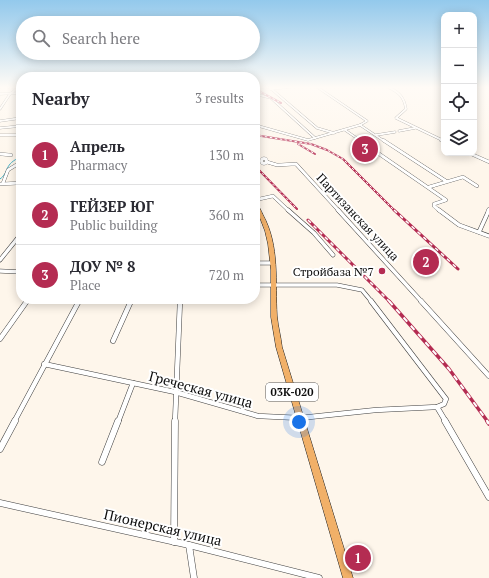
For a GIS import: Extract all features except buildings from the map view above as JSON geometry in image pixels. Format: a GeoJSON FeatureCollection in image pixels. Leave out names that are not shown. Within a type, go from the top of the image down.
{"type":"FeatureCollection","features":[{"type":"Feature","properties":{"kind":"main road","name":"03К-020"},"geometry":{"type":"LineString","coordinates":[[260,212],[272,242],[274,314],[279,346],[348,578]]}},
{"type":"Feature","properties":{"kind":"street"},"geometry":{"type":"LineString","coordinates":[[288,114],[315,138]]}},
{"type":"Feature","properties":{"kind":"street"},"geometry":{"type":"LineString","coordinates":[[301,114],[317,128],[334,133]]}},
{"type":"Feature","properties":{"kind":"street"},"geometry":{"type":"LineString","coordinates":[[260,126],[308,140],[345,130],[367,121],[357,114]]}},
{"type":"Feature","properties":{"kind":"street"},"geometry":{"type":"LineString","coordinates":[[400,114],[396,118],[441,140]]}},
{"type":"Feature","properties":{"kind":"street"},"geometry":{"type":"LineString","coordinates":[[0,122],[16,119]]}},
{"type":"Feature","properties":{"kind":"street"},"geometry":{"type":"LineString","coordinates":[[360,125],[446,181]]}},
{"type":"Feature","properties":{"kind":"street"},"geometry":{"type":"LineString","coordinates":[[0,128],[16,126]]}},
{"type":"Feature","properties":{"kind":"street"},"geometry":{"type":"LineString","coordinates":[[399,131],[416,128]]}},
{"type":"Feature","properties":{"kind":"street"},"geometry":{"type":"LineString","coordinates":[[345,130],[446,200],[434,205],[459,225],[489,236]]}},
{"type":"Feature","properties":{"kind":"street"},"geometry":{"type":"LineString","coordinates":[[375,135],[395,132]]}},
{"type":"Feature","properties":{"kind":"street"},"geometry":{"type":"LineString","coordinates":[[0,135],[16,135]]}},
{"type":"Feature","properties":{"kind":"street"},"geometry":{"type":"LineString","coordinates":[[0,154],[11,155]]}},
{"type":"Feature","properties":{"kind":"street"},"geometry":{"type":"LineString","coordinates":[[476,156],[489,162]]}},
{"type":"Feature","properties":{"kind":"street","name":"Партизанская улица"},"geometry":{"type":"LineString","coordinates":[[267,162],[277,165],[296,164],[489,376]]}},
{"type":"Feature","properties":{"kind":"street"},"geometry":{"type":"LineString","coordinates":[[16,165],[8,170],[2,183],[16,183]]}},
{"type":"Feature","properties":{"kind":"street"},"geometry":{"type":"LineString","coordinates":[[429,187],[463,177],[478,186]]}},
{"type":"Feature","properties":{"kind":"street"},"geometry":{"type":"LineString","coordinates":[[260,199],[273,196],[314,233],[333,255]]}},
{"type":"Feature","properties":{"kind":"street"},"geometry":{"type":"LineString","coordinates":[[478,232],[489,209]]}},
{"type":"Feature","properties":{"kind":"street"},"geometry":{"type":"LineString","coordinates":[[0,260],[16,240]]}},
{"type":"Feature","properties":{"kind":"street"},"geometry":{"type":"LineString","coordinates":[[260,263],[273,263]]}},
{"type":"Feature","properties":{"kind":"street"},"geometry":{"type":"LineString","coordinates":[[0,270],[16,272]]}},
{"type":"Feature","properties":{"kind":"street"},"geometry":{"type":"LineString","coordinates":[[260,285],[337,284],[362,290],[446,399],[444,404],[437,407],[489,497]]}},
{"type":"Feature","properties":{"kind":"street"},"geometry":{"type":"LineString","coordinates":[[0,338],[25,304]]}},
{"type":"Feature","properties":{"kind":"street"},"geometry":{"type":"LineString","coordinates":[[0,448],[77,304]]}},
{"type":"Feature","properties":{"kind":"street"},"geometry":{"type":"LineString","coordinates":[[113,341],[130,304]]}},
{"type":"Feature","properties":{"kind":"street"},"geometry":{"type":"LineString","coordinates":[[174,542],[174,392],[180,304]]}},
{"type":"Feature","properties":{"kind":"street","name":"Греческая улица"},"geometry":{"type":"LineString","coordinates":[[44,364],[174,392],[258,416],[300,418],[376,410],[437,407]]}},
{"type":"Feature","properties":{"kind":"street"},"geometry":{"type":"LineString","coordinates":[[102,462],[133,383]]}},
{"type":"Feature","properties":{"kind":"street","name":"Пионерская улица"},"geometry":{"type":"LineString","coordinates":[[0,503],[189,545],[319,578]]}},
{"type":"Feature","properties":{"kind":"street"},"geometry":{"type":"LineString","coordinates":[[189,545],[194,578]]}},
{"type":"Feature","properties":{"kind":"waterway"},"geometry":{"type":"LineString","coordinates":[[0,179],[5,174],[9,165],[16,160]]}},
{"type":"Feature","properties":{"kind":"railway"},"geometry":{"type":"LineString","coordinates":[[260,136],[311,144],[327,150],[343,159],[394,210]]}},
{"type":"Feature","properties":{"kind":"railway"},"geometry":{"type":"LineString","coordinates":[[298,144],[315,154]]}},
{"type":"Feature","properties":{"kind":"railway"},"geometry":{"type":"LineString","coordinates":[[260,171],[297,209]]}},
{"type":"Feature","properties":{"kind":"railway"},"geometry":{"type":"LineString","coordinates":[[394,210],[458,269]]}},
{"type":"Feature","properties":{"kind":"railway"},"geometry":{"type":"LineString","coordinates":[[308,220],[389,301]]}},
{"type":"Feature","properties":{"kind":"railway"},"geometry":{"type":"LineString","coordinates":[[389,301],[449,369],[488,422]]}},
{"type":"Feature","properties":{"kind":"place","name":"ДОУ № 8"},"geometry":{"type":"Point","coordinates":[365,149]}},
{"type":"Feature","properties":{"kind":"place","name":"ГЕЙЗЕР ЮГ"},"geometry":{"type":"Point","coordinates":[426,262]}},
{"type":"Feature","properties":{"kind":"place","name":"Стройбаза №7"},"geometry":{"type":"Point","coordinates":[382,271]}},
{"type":"Feature","properties":{"kind":"place","name":"Апрель"},"geometry":{"type":"Point","coordinates":[358,558]}}]}
